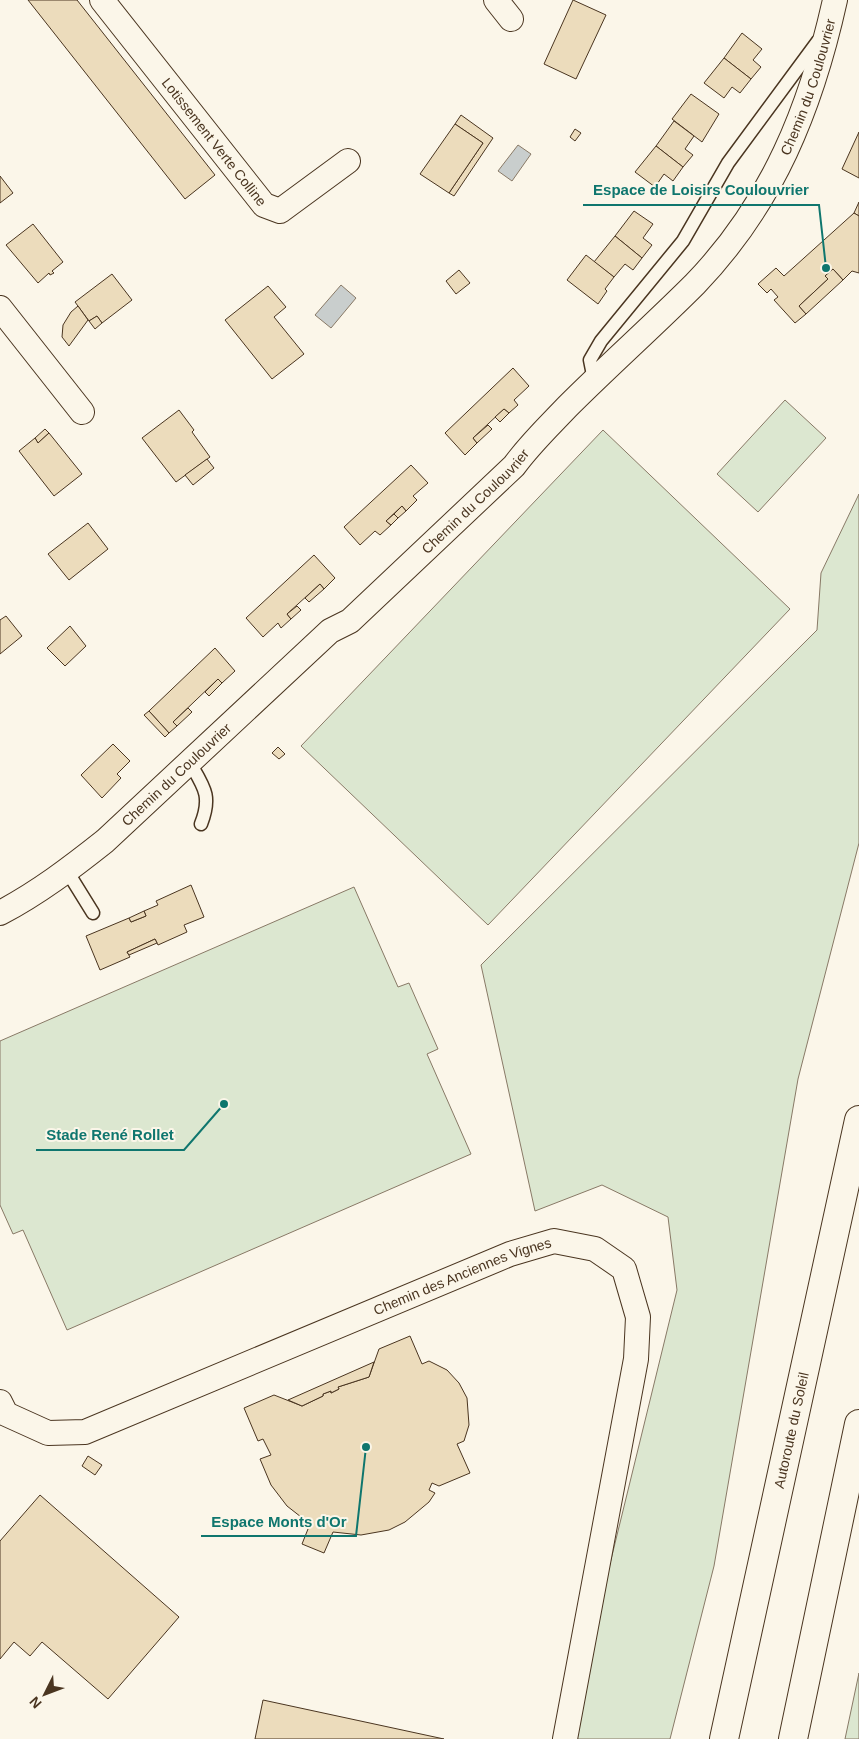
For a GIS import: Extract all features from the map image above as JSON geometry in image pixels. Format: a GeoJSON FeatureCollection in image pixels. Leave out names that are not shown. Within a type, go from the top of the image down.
{"type":"FeatureCollection","features":[{"type":"Feature","properties":{"kind":"highway","name":"Autoroute du Soleil"},"geometry":{"type":"LineString","coordinates":[[724,1739],[859,1120]]}},
{"type":"Feature","properties":{"kind":"highway"},"geometry":{"type":"LineString","coordinates":[[793,1739],[859,1424]]}},
{"type":"Feature","properties":{"kind":"street","name":"Lotissement Verte Colline"},"geometry":{"type":"LineString","coordinates":[[102,0],[264,205],[280,211],[348,160]]}},
{"type":"Feature","properties":{"kind":"street"},"geometry":{"type":"LineString","coordinates":[[496,0],[511,19]]}},
{"type":"Feature","properties":{"kind":"street","name":"Chemin du Coulouvrier"},"geometry":{"type":"LineString","coordinates":[[0,913],[26,899],[67,871],[105,841],[330,631],[350,621],[514,466],[526,449],[594,380],[696,282],[754,209],[777,173],[811,90],[830,25],[835,0]]}},
{"type":"Feature","properties":{"kind":"street"},"geometry":{"type":"LineString","coordinates":[[0,308],[82,412]]}},
{"type":"Feature","properties":{"kind":"street","name":"Chemin des Anciennes Vignes"},"geometry":{"type":"LineString","coordinates":[[0,1402],[6,1414],[48,1433],[85,1432],[510,1254],[554,1241],[595,1249],[624,1269],[638,1317],[636,1359],[566,1739]]}},
{"type":"Feature","properties":{"kind":"lane"},"geometry":{"type":"LineString","coordinates":[[594,380],[590,360],[601,341],[682,242],[728,163],[830,25]]}},
{"type":"Feature","properties":{"kind":"lane"},"geometry":{"type":"LineString","coordinates":[[190,763],[205,790],[208,808],[202,824]]}},
{"type":"Feature","properties":{"kind":"lane"},"geometry":{"type":"LineString","coordinates":[[67,871],[93,912]]}},
{"type":"Feature","properties":{"kind":"green space"},"geometry":{"type":"Polygon","coordinates":[[[785,400],[826,438],[758,512],[717,474],[785,400]]]}},
{"type":"Feature","properties":{"kind":"green space"},"geometry":{"type":"Polygon","coordinates":[[[603,430],[790,609],[488,925],[301,746],[603,430]]]}},
{"type":"Feature","properties":{"kind":"green space"},"geometry":{"type":"Polygon","coordinates":[[[859,494],[859,843],[798,1079],[714,1566],[670,1739],[573,1739],[595,1625],[677,1290],[668,1217],[602,1185],[535,1211],[481,965],[817,630],[821,573],[859,494]]]}},
{"type":"Feature","properties":{"kind":"green space"},"geometry":{"type":"Polygon","coordinates":[[[354,887],[398,987],[409,983],[438,1049],[427,1054],[471,1154],[67,1330],[23,1230],[13,1234],[0,1205],[0,1041],[354,887]]]}},
{"type":"Feature","properties":{"kind":"green space"},"geometry":{"type":"Polygon","coordinates":[[[859,1673],[859,1739],[845,1739],[859,1673]]]}},
{"type":"Feature","properties":{"kind":"shaded area"},"geometry":{"type":"Polygon","coordinates":[[[518,145],[531,154],[512,181],[498,171],[518,145]]]}},
{"type":"Feature","properties":{"kind":"shaded area"},"geometry":{"type":"Polygon","coordinates":[[[341,285],[356,298],[331,328],[315,315],[341,285]]]}},
{"type":"Feature","properties":{"kind":"building"},"geometry":{"type":"Polygon","coordinates":[[[28,0],[77,0],[215,175],[185,199],[28,0]]]}},
{"type":"Feature","properties":{"kind":"building"},"geometry":{"type":"Polygon","coordinates":[[[573,0],[606,15],[576,79],[544,64],[573,0]]]}},
{"type":"Feature","properties":{"kind":"building"},"geometry":{"type":"Polygon","coordinates":[[[742,33],[762,49],[753,60],[761,67],[751,79],[724,58],[742,33]]]}},
{"type":"Feature","properties":{"kind":"building"},"geometry":{"type":"Polygon","coordinates":[[[724,58],[751,79],[740,93],[732,87],[724,98],[704,83],[724,58]]]}},
{"type":"Feature","properties":{"kind":"building"},"geometry":{"type":"Polygon","coordinates":[[[691,94],[719,114],[702,142],[672,119],[691,94]]]}},
{"type":"Feature","properties":{"kind":"building"},"geometry":{"type":"Polygon","coordinates":[[[461,115],[493,138],[454,196],[449,193],[483,143],[455,124],[461,115]]]}},
{"type":"Feature","properties":{"kind":"building"},"geometry":{"type":"Polygon","coordinates":[[[674,121],[694,136],[685,149],[693,155],[683,167],[656,146],[674,121]]]}},
{"type":"Feature","properties":{"kind":"building"},"geometry":{"type":"Polygon","coordinates":[[[455,124],[483,143],[449,193],[420,174],[455,124]]]}},
{"type":"Feature","properties":{"kind":"building"},"geometry":{"type":"Polygon","coordinates":[[[575,129],[581,133],[575,141],[570,137],[575,129]]]}},
{"type":"Feature","properties":{"kind":"building"},"geometry":{"type":"Polygon","coordinates":[[[859,132],[859,178],[842,169],[859,132]]]}},
{"type":"Feature","properties":{"kind":"building"},"geometry":{"type":"Polygon","coordinates":[[[656,146],[683,167],[673,181],[664,174],[655,187],[635,172],[656,146]]]}},
{"type":"Feature","properties":{"kind":"building"},"geometry":{"type":"Polygon","coordinates":[[[0,176],[13,193],[0,203],[0,176]]]}},
{"type":"Feature","properties":{"kind":"building"},"geometry":{"type":"Polygon","coordinates":[[[859,202],[859,216],[854,213],[859,202]]]}},
{"type":"Feature","properties":{"kind":"building"},"geometry":{"type":"Polygon","coordinates":[[[634,211],[653,224],[643,238],[652,245],[642,258],[615,236],[634,211]]]}},
{"type":"Feature","properties":{"kind":"building"},"geometry":{"type":"Polygon","coordinates":[[[854,213],[859,216],[859,273],[852,271],[843,280],[833,269],[825,276],[828,279],[799,306],[806,314],[795,323],[774,300],[778,297],[771,289],[767,293],[758,284],[776,268],[784,276],[854,213]]]}},
{"type":"Feature","properties":{"kind":"building"},"geometry":{"type":"Polygon","coordinates":[[[33,224],[63,262],[52,271],[54,273],[50,275],[49,273],[38,283],[6,245],[33,224]]]}},
{"type":"Feature","properties":{"kind":"building"},"geometry":{"type":"Polygon","coordinates":[[[615,236],[642,258],[633,270],[625,264],[614,277],[594,262],[615,236]]]}},
{"type":"Feature","properties":{"kind":"building"},"geometry":{"type":"Polygon","coordinates":[[[586,255],[614,277],[605,289],[607,291],[598,304],[567,280],[586,255]]]}},
{"type":"Feature","properties":{"kind":"building"},"geometry":{"type":"Polygon","coordinates":[[[833,269],[843,280],[806,314],[799,306],[828,279],[825,276],[833,269]]]}},
{"type":"Feature","properties":{"kind":"building"},"geometry":{"type":"Polygon","coordinates":[[[459,270],[470,283],[456,294],[446,281],[459,270]]]}},
{"type":"Feature","properties":{"kind":"building"},"geometry":{"type":"Polygon","coordinates":[[[112,274],[132,300],[102,323],[97,316],[89,321],[75,302],[112,274]]]}},
{"type":"Feature","properties":{"kind":"building"},"geometry":{"type":"Polygon","coordinates":[[[268,286],[286,307],[274,317],[304,354],[272,379],[225,320],[268,286]]]}},
{"type":"Feature","properties":{"kind":"building"},"geometry":{"type":"Polygon","coordinates":[[[78,306],[88,320],[69,346],[62,337],[63,325],[71,312],[78,306]]]}},
{"type":"Feature","properties":{"kind":"building"},"geometry":{"type":"Polygon","coordinates":[[[97,316],[102,323],[95,329],[89,321],[97,316]]]}},
{"type":"Feature","properties":{"kind":"building"},"geometry":{"type":"Polygon","coordinates":[[[513,368],[529,386],[514,400],[518,405],[509,413],[504,409],[473,438],[477,443],[465,455],[445,433],[513,368]]]}},
{"type":"Feature","properties":{"kind":"building"},"geometry":{"type":"Polygon","coordinates":[[[504,409],[509,413],[500,422],[495,417],[504,409]]]}},
{"type":"Feature","properties":{"kind":"building"},"geometry":{"type":"Polygon","coordinates":[[[179,410],[194,430],[192,432],[210,457],[176,482],[142,438],[179,410]]]}},
{"type":"Feature","properties":{"kind":"building"},"geometry":{"type":"Polygon","coordinates":[[[488,425],[492,429],[477,443],[473,438],[488,425]]]}},
{"type":"Feature","properties":{"kind":"building"},"geometry":{"type":"Polygon","coordinates":[[[45,429],[49,433],[38,443],[35,438],[45,429]]]}},
{"type":"Feature","properties":{"kind":"building"},"geometry":{"type":"Polygon","coordinates":[[[49,433],[82,474],[54,496],[19,451],[35,438],[38,443],[49,433]]]}},
{"type":"Feature","properties":{"kind":"building"},"geometry":{"type":"Polygon","coordinates":[[[207,459],[214,468],[193,485],[185,475],[207,459]]]}},
{"type":"Feature","properties":{"kind":"building"},"geometry":{"type":"Polygon","coordinates":[[[411,465],[428,483],[413,496],[417,500],[406,511],[402,506],[386,521],[391,525],[380,535],[375,531],[360,545],[344,527],[411,465]]]}},
{"type":"Feature","properties":{"kind":"building"},"geometry":{"type":"Polygon","coordinates":[[[402,506],[406,511],[398,518],[394,514],[402,506]]]}},
{"type":"Feature","properties":{"kind":"building"},"geometry":{"type":"Polygon","coordinates":[[[394,514],[398,518],[391,525],[386,521],[394,514]]]}},
{"type":"Feature","properties":{"kind":"building"},"geometry":{"type":"Polygon","coordinates":[[[88,523],[108,549],[69,580],[48,554],[88,523]]]}},
{"type":"Feature","properties":{"kind":"building"},"geometry":{"type":"Polygon","coordinates":[[[314,555],[335,578],[324,589],[320,584],[287,614],[291,619],[281,628],[278,623],[263,637],[246,618],[314,555]]]}},
{"type":"Feature","properties":{"kind":"building"},"geometry":{"type":"Polygon","coordinates":[[[320,584],[324,589],[309,602],[305,598],[320,584]]]}},
{"type":"Feature","properties":{"kind":"building"},"geometry":{"type":"Polygon","coordinates":[[[297,606],[301,610],[291,619],[287,614],[297,606]]]}},
{"type":"Feature","properties":{"kind":"building"},"geometry":{"type":"Polygon","coordinates":[[[6,616],[22,636],[0,654],[0,620],[6,616]]]}},
{"type":"Feature","properties":{"kind":"building"},"geometry":{"type":"Polygon","coordinates":[[[70,626],[86,646],[65,666],[47,648],[70,626]]]}},
{"type":"Feature","properties":{"kind":"building"},"geometry":{"type":"Polygon","coordinates":[[[215,648],[235,671],[222,683],[218,679],[173,722],[177,726],[169,733],[149,711],[215,648]]]}},
{"type":"Feature","properties":{"kind":"building"},"geometry":{"type":"Polygon","coordinates":[[[218,679],[222,683],[209,696],[205,692],[218,679]]]}},
{"type":"Feature","properties":{"kind":"building"},"geometry":{"type":"Polygon","coordinates":[[[188,708],[192,712],[177,726],[173,722],[188,708]]]}},
{"type":"Feature","properties":{"kind":"building"},"geometry":{"type":"Polygon","coordinates":[[[149,711],[169,733],[165,737],[144,715],[149,711]]]}},
{"type":"Feature","properties":{"kind":"building"},"geometry":{"type":"Polygon","coordinates":[[[113,744],[130,761],[117,774],[121,778],[102,798],[81,775],[113,744]]]}},
{"type":"Feature","properties":{"kind":"building"},"geometry":{"type":"Polygon","coordinates":[[[278,747],[285,754],[279,759],[272,753],[278,747]]]}},
{"type":"Feature","properties":{"kind":"building"},"geometry":{"type":"Polygon","coordinates":[[[191,885],[204,917],[184,925],[187,932],[158,945],[155,939],[127,952],[130,957],[100,970],[86,936],[129,918],[131,922],[146,916],[144,911],[158,905],[156,901],[191,885]]]}},
{"type":"Feature","properties":{"kind":"building"},"geometry":{"type":"Polygon","coordinates":[[[144,911],[146,916],[131,922],[129,918],[144,911]]]}},
{"type":"Feature","properties":{"kind":"building"},"geometry":{"type":"Polygon","coordinates":[[[155,939],[157,943],[129,955],[127,952],[155,939]]]}},
{"type":"Feature","properties":{"kind":"building"},"geometry":{"type":"Polygon","coordinates":[[[410,1336],[422,1364],[429,1361],[447,1370],[459,1383],[467,1398],[469,1425],[464,1441],[457,1444],[470,1473],[439,1486],[432,1483],[429,1490],[435,1493],[429,1502],[405,1522],[389,1530],[361,1535],[333,1532],[324,1553],[302,1544],[310,1524],[287,1506],[271,1485],[260,1459],[271,1455],[263,1439],[258,1441],[244,1408],[274,1395],[302,1406],[323,1396],[323,1394],[339,1389],[338,1387],[369,1377],[379,1349],[410,1336]]]}},
{"type":"Feature","properties":{"kind":"building"},"geometry":{"type":"Polygon","coordinates":[[[374,1362],[369,1377],[338,1387],[339,1389],[323,1394],[323,1396],[302,1406],[288,1400],[374,1362]]]}},
{"type":"Feature","properties":{"kind":"building"},"geometry":{"type":"Polygon","coordinates":[[[88,1456],[102,1465],[95,1475],[82,1466],[88,1456]]]}},
{"type":"Feature","properties":{"kind":"building"},"geometry":{"type":"Polygon","coordinates":[[[40,1495],[179,1617],[108,1699],[42,1642],[30,1656],[14,1642],[0,1659],[0,1541],[40,1495]]]}},
{"type":"Feature","properties":{"kind":"building"},"geometry":{"type":"Polygon","coordinates":[[[263,1700],[444,1739],[255,1739],[263,1700]]]}},
{"type":"Feature","properties":{"kind":"place","name":"Espace de Loisirs Coulouvrier"},"geometry":{"type":"Point","coordinates":[826,268]}},
{"type":"Feature","properties":{"kind":"place","name":"Stade René Rollet"},"geometry":{"type":"Point","coordinates":[224,1104]}},
{"type":"Feature","properties":{"kind":"place","name":"Espace Monts d'Or"},"geometry":{"type":"Point","coordinates":[366,1447]}}]}
